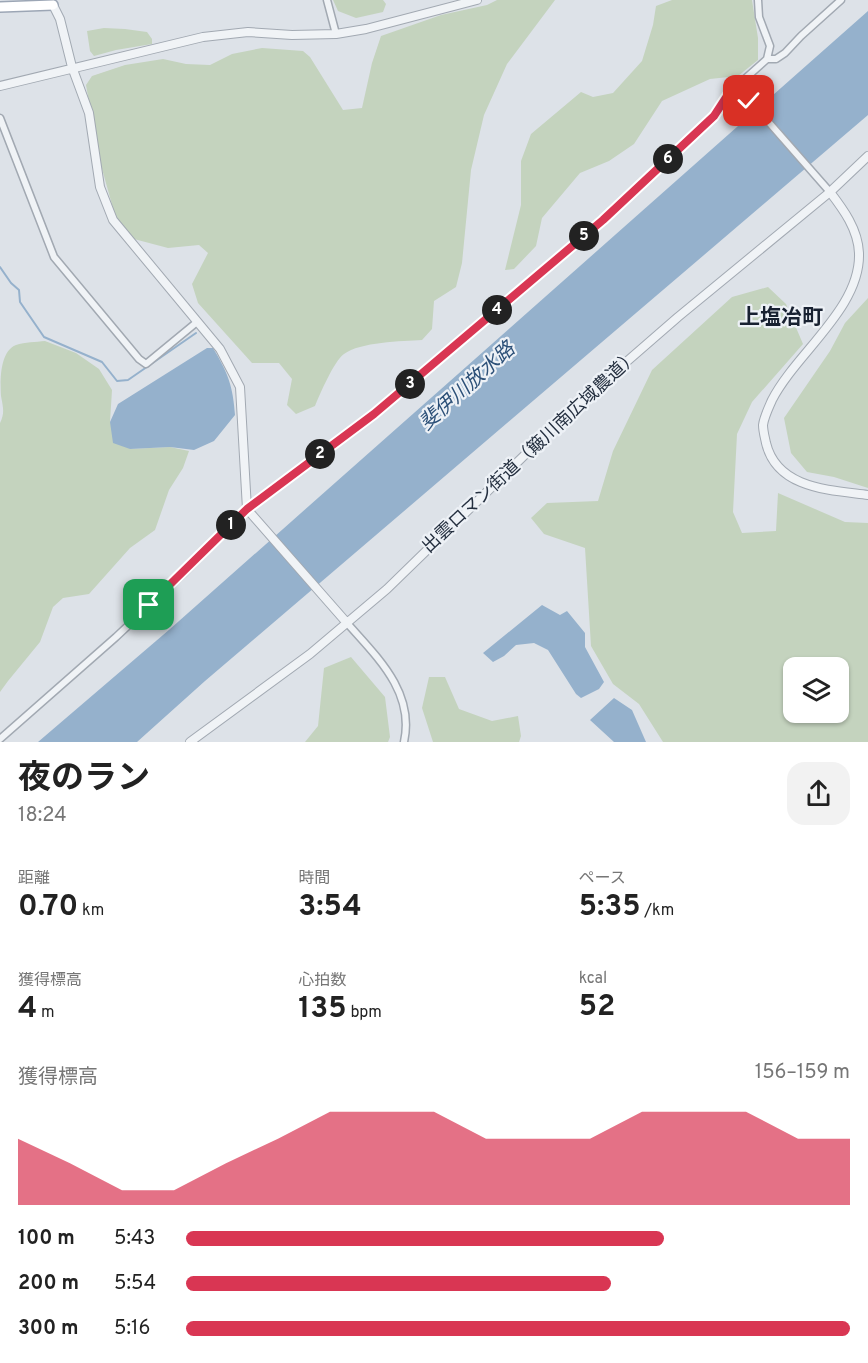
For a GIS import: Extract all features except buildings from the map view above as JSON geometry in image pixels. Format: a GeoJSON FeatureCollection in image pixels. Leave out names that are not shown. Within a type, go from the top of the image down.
{"type":"FeatureCollection","features":[{"type":"Feature","properties":{"kind":"main road"},"geometry":{"type":"LineString","coordinates":[[0,7],[54,3]]}},
{"type":"Feature","properties":{"kind":"street"},"geometry":{"type":"LineString","coordinates":[[327,0],[336,34]]}},
{"type":"Feature","properties":{"kind":"street"},"geometry":{"type":"LineString","coordinates":[[0,86],[203,37],[248,32],[292,35],[336,34],[388,24],[477,0]]}},
{"type":"Feature","properties":{"kind":"street"},"geometry":{"type":"LineString","coordinates":[[0,739],[174,582],[247,509],[374,414],[603,220],[714,116],[729,93],[767,59],[770,46],[759,17],[758,0]]}},
{"type":"Feature","properties":{"kind":"street"},"geometry":{"type":"LineString","coordinates":[[767,59],[777,59],[785,53],[842,0]]}},
{"type":"Feature","properties":{"kind":"street"},"geometry":{"type":"LineString","coordinates":[[54,3],[88,113],[100,187],[113,220],[220,349],[240,387],[247,509],[386,666],[397,685],[405,709],[404,742]]}},
{"type":"Feature","properties":{"kind":"street"},"geometry":{"type":"LineString","coordinates":[[737,86],[830,192],[850,222],[859,252],[852,288],[841,308],[780,384],[769,406],[763,425],[766,445],[772,460],[781,472],[795,481],[823,489],[868,495]]}},
{"type":"Feature","properties":{"kind":"street"},"geometry":{"type":"LineString","coordinates":[[0,118],[54,257],[139,359],[146,364],[197,322]]}},
{"type":"Feature","properties":{"kind":"street","name":"出雲ロマン街道（簸川南広域農道）"},"geometry":{"type":"LineString","coordinates":[[190,742],[310,654],[387,589],[571,410],[678,317],[830,192],[868,156]]}},
{"type":"Feature","properties":{"kind":"green space"},"geometry":{"type":"Polygon","coordinates":[[[333,0],[383,0],[386,4],[383,12],[356,18],[338,11],[333,0]]]}},
{"type":"Feature","properties":{"kind":"green space"},"geometry":{"type":"Polygon","coordinates":[[[497,0],[555,0],[507,64],[484,115],[471,170],[462,263],[456,287],[434,301],[432,329],[422,340],[370,345],[344,354],[332,370],[315,406],[296,414],[287,405],[292,379],[279,363],[252,363],[198,303],[192,284],[208,253],[199,245],[168,248],[134,239],[116,219],[99,158],[86,85],[92,76],[125,65],[163,59],[186,64],[210,65],[232,54],[262,48],[303,51],[310,57],[343,110],[362,108],[372,63],[381,36],[441,15],[487,5],[497,0]]]}},
{"type":"Feature","properties":{"kind":"green space"},"geometry":{"type":"Polygon","coordinates":[[[672,0],[752,0],[758,38],[758,60],[738,76],[710,79],[662,101],[634,144],[609,161],[580,173],[542,218],[536,246],[514,269],[505,270],[521,205],[521,161],[531,134],[581,92],[593,97],[613,93],[642,61],[656,6],[672,0]]]}},
{"type":"Feature","properties":{"kind":"green space"},"geometry":{"type":"Polygon","coordinates":[[[104,28],[147,32],[152,39],[152,44],[94,56],[90,51],[87,31],[104,28]]]}},
{"type":"Feature","properties":{"kind":"green space"},"geometry":{"type":"Polygon","coordinates":[[[768,287],[786,304],[803,344],[752,402],[737,434],[733,512],[742,533],[776,531],[778,493],[845,522],[868,523],[868,742],[663,742],[639,704],[613,684],[591,646],[585,548],[544,534],[531,518],[547,503],[598,501],[613,451],[652,370],[732,297],[768,287]]]}},
{"type":"Feature","properties":{"kind":"green space"},"geometry":{"type":"Polygon","coordinates":[[[868,298],[868,488],[834,477],[807,472],[791,453],[784,418],[830,351],[845,323],[868,298]]]}},
{"type":"Feature","properties":{"kind":"green space"},"geometry":{"type":"Polygon","coordinates":[[[45,341],[76,353],[99,369],[112,390],[110,422],[130,449],[170,447],[189,451],[183,468],[169,490],[155,530],[130,548],[89,594],[63,598],[53,607],[40,642],[0,692],[0,423],[3,416],[1,374],[4,360],[11,348],[19,344],[45,341]]]}},
{"type":"Feature","properties":{"kind":"green space"},"geometry":{"type":"Polygon","coordinates":[[[351,657],[385,697],[390,737],[388,742],[305,742],[318,726],[324,668],[351,657]]]}},
{"type":"Feature","properties":{"kind":"green space"},"geometry":{"type":"Polygon","coordinates":[[[429,677],[445,677],[459,709],[492,721],[518,716],[521,736],[519,742],[433,742],[422,708],[429,677]]]}},
{"type":"Feature","properties":{"kind":"water","name":"斐伊川放水路"},"geometry":{"type":"Polygon","coordinates":[[[868,11],[868,115],[205,681],[137,742],[38,742],[170,629],[868,11]]]}},
{"type":"Feature","properties":{"kind":"water"},"geometry":{"type":"Polygon","coordinates":[[[207,348],[213,348],[226,373],[233,396],[235,415],[214,441],[194,450],[170,447],[130,449],[113,443],[110,422],[118,404],[207,348]]]}},
{"type":"Feature","properties":{"kind":"water"},"geometry":{"type":"Polygon","coordinates":[[[542,605],[560,615],[567,611],[585,633],[585,647],[604,682],[599,689],[581,698],[576,694],[548,650],[534,643],[516,645],[493,662],[483,653],[542,605]]]}},
{"type":"Feature","properties":{"kind":"water"},"geometry":{"type":"Polygon","coordinates":[[[614,698],[632,710],[646,742],[614,742],[590,720],[614,698]]]}},
{"type":"Feature","properties":{"kind":"waterway"},"geometry":{"type":"LineString","coordinates":[[0,267],[19,290],[20,302],[44,337],[102,362],[117,381],[128,380],[196,333]]}},
{"type":"Feature","properties":{"kind":"district","name":"上塩冶町"},"geometry":{"type":"Point","coordinates":[781,318]}},
{"type":"Feature","properties":{"kind":"route"},"geometry":{"type":"LineString","coordinates":[[149,605],[247,509],[374,414],[603,220],[714,116],[729,93],[737,86],[749,101]]}}]}
